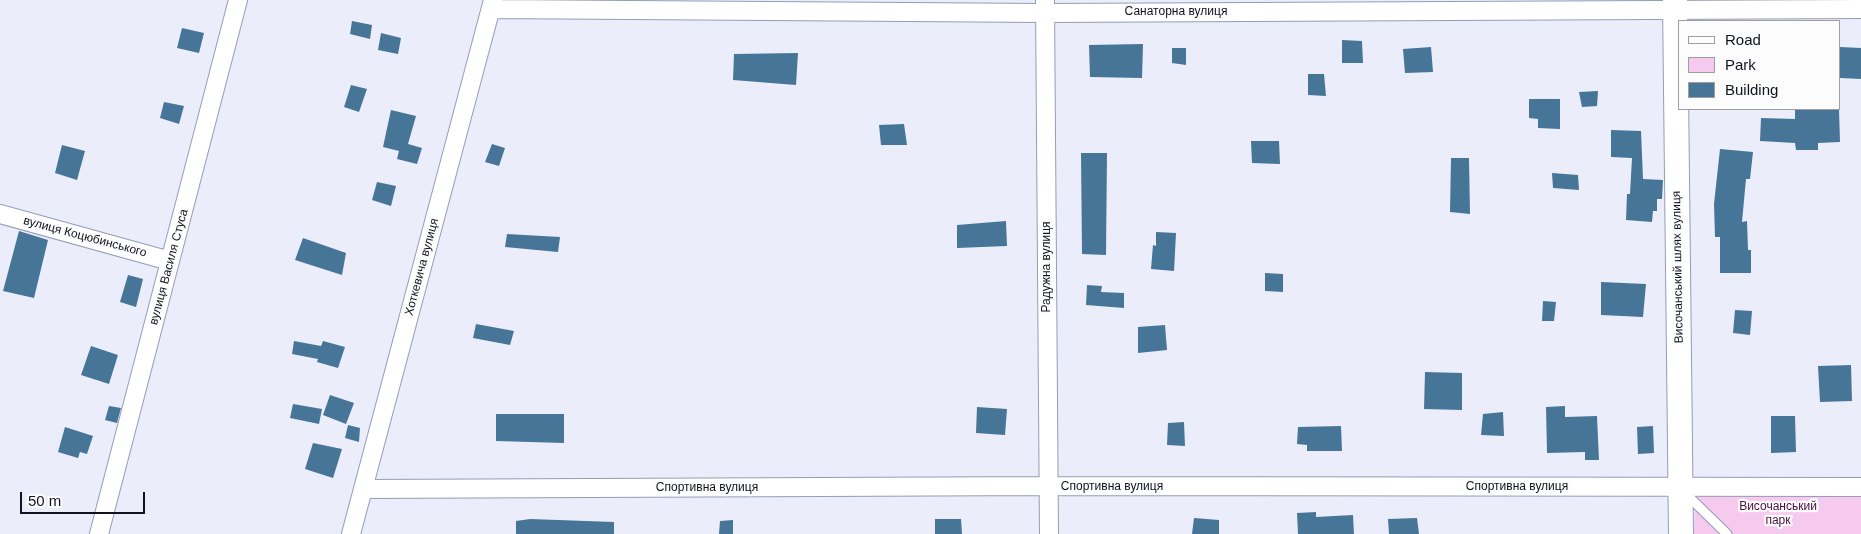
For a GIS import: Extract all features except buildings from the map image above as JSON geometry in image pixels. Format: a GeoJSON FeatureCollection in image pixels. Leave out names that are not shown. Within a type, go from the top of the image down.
{"type":"FeatureCollection","features":[{"type":"Feature","properties":{"kind":"street","name":"вулиця Василя Стуса"},"geometry":{"type":"LineString","coordinates":[[99,534],[238,0]]}},
{"type":"Feature","properties":{"kind":"street","name":"Санаторна вулиця"},"geometry":{"type":"LineString","coordinates":[[492,5],[1675,4],[1861,9]]}},
{"type":"Feature","properties":{"kind":"street","name":"Височанський шлях вулиця"},"geometry":{"type":"LineString","coordinates":[[1675,4],[1681,534]]}},
{"type":"Feature","properties":{"kind":"street","name":"Хоткевича вулиця"},"geometry":{"type":"LineString","coordinates":[[351,534],[492,5]]}},
{"type":"Feature","properties":{"kind":"street","name":"Радужна вулиця"},"geometry":{"type":"LineString","coordinates":[[1045,6],[1049,534]]}},
{"type":"Feature","properties":{"kind":"street","name":"вулиця Коцюбинського"},"geometry":{"type":"LineString","coordinates":[[0,214],[170,261]]}},
{"type":"Feature","properties":{"kind":"street","name":"Спортивна вулиця"},"geometry":{"type":"LineString","coordinates":[[363,489],[1049,486],[1861,487]]}},
{"type":"Feature","properties":{"kind":"lane"},"geometry":{"type":"LineString","coordinates":[[1680,487],[1726,534]]}},
{"type":"Feature","properties":{"kind":"green space","name":"Височанський парк"},"geometry":{"type":"Polygon","coordinates":[[[1695,493],[1861,494],[1861,534],[1694,534],[1695,493]]]}}]}
